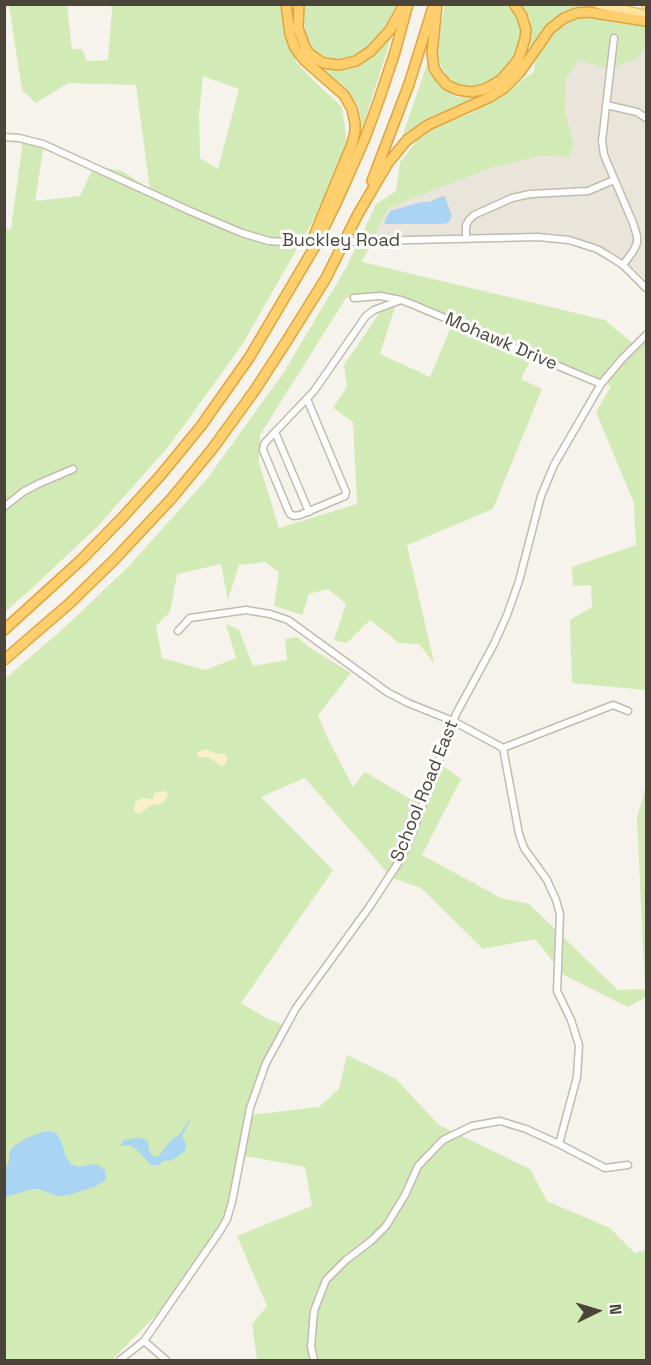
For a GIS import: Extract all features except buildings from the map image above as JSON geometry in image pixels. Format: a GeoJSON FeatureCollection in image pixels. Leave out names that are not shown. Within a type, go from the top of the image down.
{"type":"FeatureCollection","features":[{"type":"Feature","properties":{"kind":"highway"},"geometry":{"type":"LineString","coordinates":[[286,4],[290,34],[295,48],[303,60],[344,95],[352,109],[355,123],[352,144],[304,263]]}},
{"type":"Feature","properties":{"kind":"highway"},"geometry":{"type":"LineString","coordinates":[[299,4],[298,28],[305,47],[318,60],[339,65],[356,61],[371,51],[390,30],[406,4]]}},
{"type":"Feature","properties":{"kind":"highway"},"geometry":{"type":"LineString","coordinates":[[4,630],[96,546],[145,493],[222,398],[249,358],[314,248],[333,209],[364,138],[395,52],[406,4]]}},
{"type":"Feature","properties":{"kind":"highway"},"geometry":{"type":"LineString","coordinates":[[435,4],[432,53],[435,68],[447,85],[458,90],[472,92],[485,89],[501,80],[519,58],[526,30],[522,16],[514,4]]}},
{"type":"Feature","properties":{"kind":"highway"},"geometry":{"type":"LineString","coordinates":[[358,214],[402,104],[435,4]]}},
{"type":"Feature","properties":{"kind":"highway"},"geometry":{"type":"LineString","coordinates":[[4,660],[70,603],[115,559],[172,498],[206,457],[244,406],[288,339],[326,278],[358,214],[388,163],[407,140],[428,125],[490,97],[511,83],[550,29],[564,18],[588,12],[646,21]]}},
{"type":"Feature","properties":{"kind":"main road"},"geometry":{"type":"LineString","coordinates":[[598,4],[646,15]]}},
{"type":"Feature","properties":{"kind":"street"},"geometry":{"type":"LineString","coordinates":[[614,38],[602,148],[637,236],[634,250],[623,265]]}},
{"type":"Feature","properties":{"kind":"street"},"geometry":{"type":"LineString","coordinates":[[606,105],[638,112],[646,118]]}},
{"type":"Feature","properties":{"kind":"street","name":"Buckley Road"},"geometry":{"type":"LineString","coordinates":[[4,137],[20,138],[43,144],[196,213],[269,241],[368,242],[538,237],[569,240],[597,249],[623,265],[646,288]]}},
{"type":"Feature","properties":{"kind":"street"},"geometry":{"type":"LineString","coordinates":[[466,239],[466,225],[474,215],[512,198],[530,194],[588,191],[614,180]]}},
{"type":"Feature","properties":{"kind":"street","name":"Mohawk Drive"},"geometry":{"type":"LineString","coordinates":[[354,298],[380,296],[401,300],[601,384]]}},
{"type":"Feature","properties":{"kind":"street"},"geometry":{"type":"LineString","coordinates":[[307,399],[346,495],[297,516],[290,514],[288,510],[262,450],[264,444],[319,385],[366,316],[374,310],[401,300]]}},
{"type":"Feature","properties":{"kind":"street","name":"School Road East"},"geometry":{"type":"LineString","coordinates":[[120,1360],[144,1341],[226,1220],[232,1202],[250,1108],[266,1063],[296,1008],[370,906],[402,857],[453,721],[507,615],[547,481],[561,452],[601,384],[646,335]]}},
{"type":"Feature","properties":{"kind":"street"},"geometry":{"type":"LineString","coordinates":[[275,432],[309,512]]}},
{"type":"Feature","properties":{"kind":"street"},"geometry":{"type":"LineString","coordinates":[[4,507],[23,492],[73,469]]}},
{"type":"Feature","properties":{"kind":"street"},"geometry":{"type":"LineString","coordinates":[[178,631],[190,618],[246,610],[288,620],[387,692],[453,721],[503,748],[613,705],[628,711]]}},
{"type":"Feature","properties":{"kind":"street"},"geometry":{"type":"LineString","coordinates":[[503,748],[519,834],[524,848],[547,880],[560,914],[557,991],[571,1020],[579,1045],[577,1077],[559,1144]]}},
{"type":"Feature","properties":{"kind":"street"},"geometry":{"type":"LineString","coordinates":[[314,1360],[311,1347],[314,1311],[326,1280],[386,1226],[405,1195],[418,1166],[443,1140],[472,1126],[500,1121],[526,1129],[605,1168],[628,1165]]}},
{"type":"Feature","properties":{"kind":"street"},"geometry":{"type":"LineString","coordinates":[[144,1341],[166,1360]]}},
{"type":"Feature","properties":{"kind":"shaded area"},"geometry":{"type":"Polygon","coordinates":[[[646,29],[646,280],[615,254],[600,246],[554,233],[374,237],[388,208],[491,168],[540,156],[569,157],[574,144],[565,112],[570,43],[646,29]]]}},
{"type":"Feature","properties":{"kind":"green space"},"geometry":{"type":"Polygon","coordinates":[[[9,5],[67,5],[72,49],[82,49],[87,61],[108,60],[111,5],[280,5],[284,29],[297,63],[342,107],[347,143],[318,212],[242,345],[168,447],[97,527],[5,612],[4,229],[11,229],[23,140],[44,144],[35,201],[80,196],[94,166],[122,171],[150,189],[136,85],[68,83],[36,103],[22,90],[9,5]],[[203,76],[199,114],[200,158],[218,169],[239,89],[203,76]]]}},
{"type":"Feature","properties":{"kind":"green space"},"geometry":{"type":"Polygon","coordinates":[[[305,5],[396,5],[384,30],[362,55],[334,59],[319,55],[307,41],[303,15],[305,5]]]}},
{"type":"Feature","properties":{"kind":"green space"},"geometry":{"type":"Polygon","coordinates":[[[445,5],[505,5],[511,9],[521,26],[519,50],[499,76],[481,86],[463,87],[447,77],[439,61],[437,44],[445,5]]]}},
{"type":"Feature","properties":{"kind":"green space"},"geometry":{"type":"Polygon","coordinates":[[[521,5],[585,5],[561,14],[550,22],[530,47],[530,18],[521,5]]]}},
{"type":"Feature","properties":{"kind":"green space"},"geometry":{"type":"Polygon","coordinates":[[[577,16],[612,19],[646,26],[644,49],[638,58],[609,69],[579,60],[567,76],[565,112],[574,144],[569,157],[540,156],[491,168],[388,208],[362,262],[605,320],[636,346],[646,339],[646,690],[572,683],[570,620],[592,607],[591,585],[573,586],[572,567],[636,545],[634,503],[596,412],[611,386],[534,353],[521,379],[542,389],[493,509],[407,545],[434,663],[419,644],[399,643],[370,620],[347,643],[334,640],[346,604],[328,589],[309,594],[302,615],[274,606],[279,572],[265,562],[239,565],[228,600],[221,564],[177,574],[170,612],[156,626],[162,658],[205,670],[236,658],[226,624],[239,630],[253,666],[287,660],[285,639],[297,637],[351,673],[318,715],[353,787],[365,772],[412,800],[424,803],[439,763],[461,779],[422,855],[501,898],[529,904],[618,990],[645,989],[637,818],[646,786],[646,997],[628,1007],[564,975],[535,939],[483,949],[421,888],[392,878],[305,778],[261,797],[333,870],[241,1003],[266,1018],[286,1026],[277,1040],[251,1115],[319,1107],[339,1089],[347,1055],[396,1079],[439,1125],[530,1169],[547,1201],[610,1228],[635,1253],[646,1250],[646,1360],[257,1360],[252,1324],[267,1306],[237,1236],[312,1206],[305,1167],[246,1156],[220,1237],[165,1306],[112,1360],[7,1360],[5,1345],[5,679],[65,627],[128,567],[207,479],[284,372],[347,266],[376,204],[396,191],[400,162],[426,129],[472,113],[534,72],[536,55],[561,25],[577,16]],[[384,292],[346,298],[260,435],[259,463],[279,528],[357,504],[353,422],[333,408],[347,387],[344,365],[380,312],[395,307],[380,354],[430,377],[453,322],[384,292]]]}},
{"type":"Feature","properties":{"kind":"green space"},"geometry":{"type":"Polygon","coordinates":[[[392,35],[362,129],[358,105],[335,80],[314,64],[342,70],[372,58],[392,35]]]}},
{"type":"Feature","properties":{"kind":"green space"},"geometry":{"type":"Polygon","coordinates":[[[430,55],[437,81],[455,97],[481,96],[433,116],[401,140],[430,55]]]}},
{"type":"Feature","properties":{"kind":"sand"},"geometry":{"type":"Polygon","coordinates":[[[206,749],[226,754],[225,765],[221,766],[208,757],[198,757],[198,752],[206,749]]]}},
{"type":"Feature","properties":{"kind":"sand"},"geometry":{"type":"Polygon","coordinates":[[[164,791],[168,796],[163,803],[150,806],[140,814],[136,813],[135,802],[142,798],[153,799],[154,793],[164,791]]]}},
{"type":"Feature","properties":{"kind":"water"},"geometry":{"type":"Polygon","coordinates":[[[443,196],[452,216],[448,223],[384,223],[390,211],[429,202],[443,196]]]}},
{"type":"Feature","properties":{"kind":"water"},"geometry":{"type":"Polygon","coordinates":[[[189,1120],[182,1136],[186,1144],[184,1152],[159,1165],[151,1165],[129,1145],[120,1146],[124,1140],[146,1139],[149,1151],[153,1156],[158,1157],[172,1139],[179,1135],[189,1120]]]}},
{"type":"Feature","properties":{"kind":"water"},"geometry":{"type":"Polygon","coordinates":[[[52,1131],[57,1134],[71,1164],[79,1167],[98,1165],[105,1170],[106,1179],[96,1186],[69,1195],[57,1196],[33,1189],[5,1197],[5,1170],[9,1161],[9,1153],[13,1147],[26,1138],[52,1131]]]}}]}
